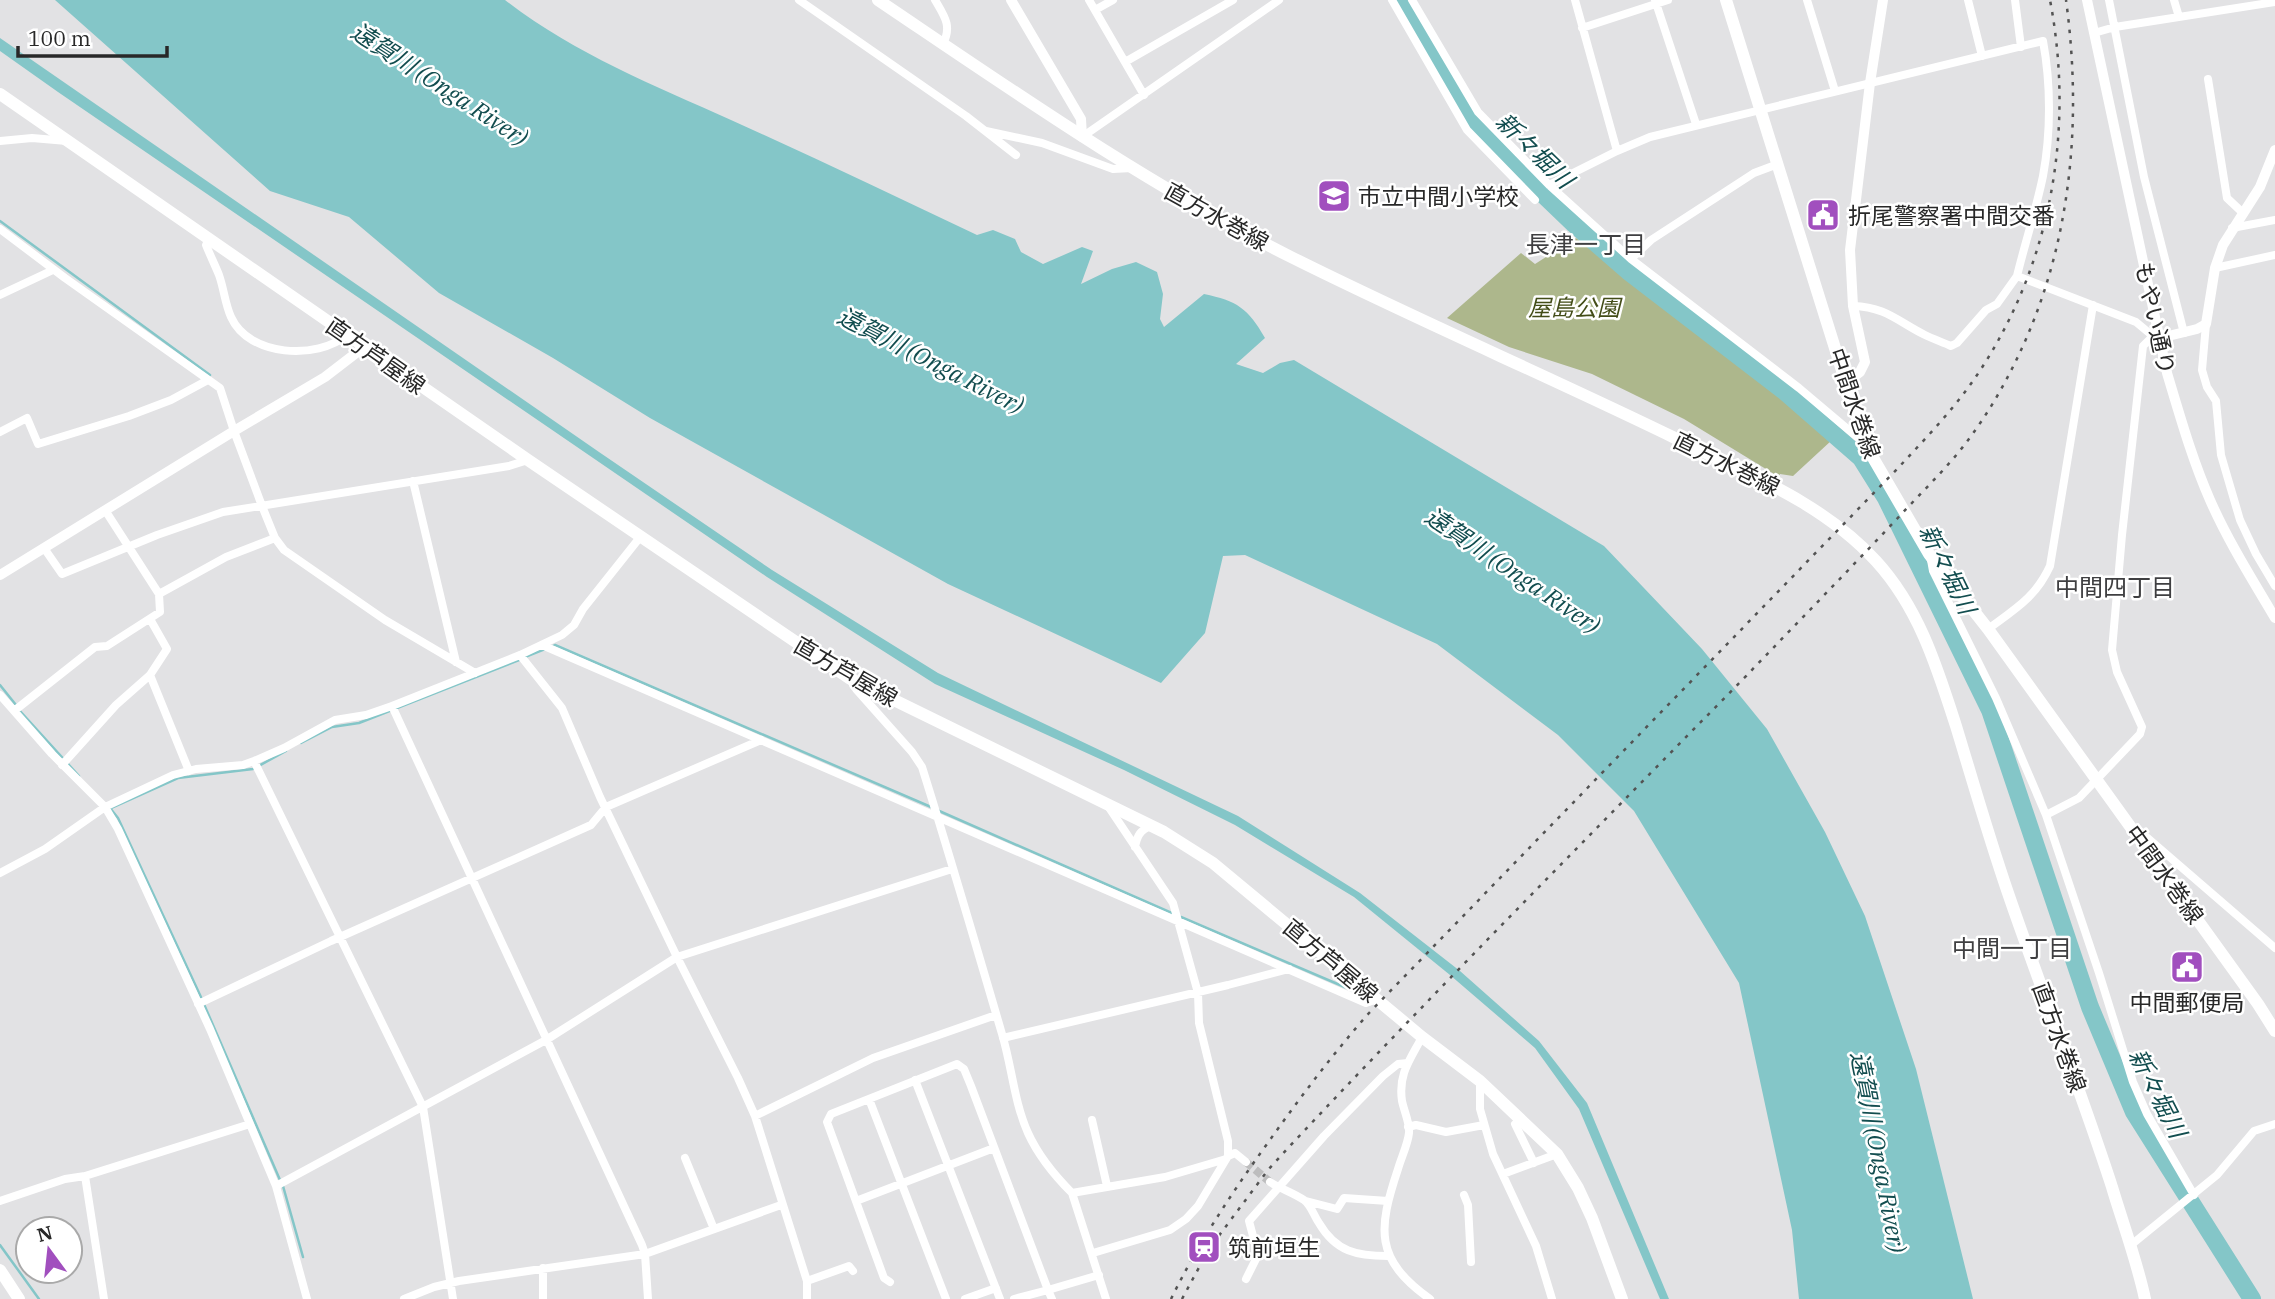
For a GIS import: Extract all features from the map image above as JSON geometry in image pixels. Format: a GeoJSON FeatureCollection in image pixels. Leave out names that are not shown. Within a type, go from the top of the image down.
{"type":"FeatureCollection","features":[{"type":"Feature","properties":{"kind":"main road","name":"直方水巻線"},"geometry":{"type":"LineString","coordinates":[[878,0],[1132,169],[1289,256],[1591,397],[1794,497],[1832,520],[1880,564],[1909,606],[1936,664],[1994,852],[2085,1104],[2131,1245],[2145,1299]]}},
{"type":"Feature","properties":{"kind":"main road","name":"中間水巻線"},"geometry":{"type":"LineString","coordinates":[[1726,0],[1865,444],[1930,554],[2126,819],[2258,1003],[2275,1031]]}},
{"type":"Feature","properties":{"kind":"main road","name":"直方芦屋線"},"geometry":{"type":"LineString","coordinates":[[0,94],[528,460],[849,678],[1151,826],[1213,863],[1422,1037],[1480,1081],[1557,1154],[1592,1217],[1619,1298]]}},
{"type":"Feature","properties":{"kind":"main road"},"geometry":{"type":"LineString","coordinates":[[0,1270],[19,1299]]}},
{"type":"Feature","properties":{"kind":"street"},"geometry":{"type":"LineString","coordinates":[[799,0],[1016,155]]}},
{"type":"Feature","properties":{"kind":"street"},"geometry":{"type":"LineString","coordinates":[[935,0],[946,21],[948,33],[943,44]]}},
{"type":"Feature","properties":{"kind":"street"},"geometry":{"type":"LineString","coordinates":[[1011,0],[1081,119],[1082,137]]}},
{"type":"Feature","properties":{"kind":"street"},"geometry":{"type":"LineString","coordinates":[[1089,0],[1144,94]]}},
{"type":"Feature","properties":{"kind":"street"},"geometry":{"type":"LineString","coordinates":[[1095,10],[1113,0]]}},
{"type":"Feature","properties":{"kind":"street"},"geometry":{"type":"LineString","coordinates":[[1125,62],[1233,0]]}},
{"type":"Feature","properties":{"kind":"street"},"geometry":{"type":"LineString","coordinates":[[1082,137],[1279,0]]}},
{"type":"Feature","properties":{"kind":"street"},"geometry":{"type":"LineString","coordinates":[[1392,0],[1467,130],[1535,200]]}},
{"type":"Feature","properties":{"kind":"street"},"geometry":{"type":"LineString","coordinates":[[1412,0],[1478,112],[1549,185],[1631,259],[1799,388],[1865,444]]}},
{"type":"Feature","properties":{"kind":"street"},"geometry":{"type":"LineString","coordinates":[[1575,0],[1617,151]]}},
{"type":"Feature","properties":{"kind":"street"},"geometry":{"type":"LineString","coordinates":[[1583,29],[1668,0]]}},
{"type":"Feature","properties":{"kind":"street"},"geometry":{"type":"LineString","coordinates":[[1807,0],[1835,91]]}},
{"type":"Feature","properties":{"kind":"street"},"geometry":{"type":"LineString","coordinates":[[1847,382],[1860,372],[1865,362],[1853,306],[1850,250],[1883,0]]}},
{"type":"Feature","properties":{"kind":"street"},"geometry":{"type":"LineString","coordinates":[[1968,0],[1983,56]]}},
{"type":"Feature","properties":{"kind":"street"},"geometry":{"type":"LineString","coordinates":[[2015,0],[2021,47]]}},
{"type":"Feature","properties":{"kind":"street","name":"もやい通り"},"geometry":{"type":"LineString","coordinates":[[2087,0],[2126,180],[2156,338],[2193,459],[2217,515],[2258,589],[2273,610]]}},
{"type":"Feature","properties":{"kind":"street"},"geometry":{"type":"LineString","coordinates":[[2109,0],[2144,177],[2184,333]]}},
{"type":"Feature","properties":{"kind":"street"},"geometry":{"type":"LineString","coordinates":[[2174,0],[2179,17]]}},
{"type":"Feature","properties":{"kind":"street"},"geometry":{"type":"LineString","coordinates":[[1656,2],[1696,124]]}},
{"type":"Feature","properties":{"kind":"street"},"geometry":{"type":"LineString","coordinates":[[2094,33],[2115,27],[2275,2]]}},
{"type":"Feature","properties":{"kind":"street"},"geometry":{"type":"LineString","coordinates":[[1549,185],[1650,137],[2043,41],[2048,67],[2043,176],[2017,276],[1997,304],[1986,310],[1957,343],[1951,346],[1881,310],[1868,306],[1853,306]]}},
{"type":"Feature","properties":{"kind":"street"},"geometry":{"type":"LineString","coordinates":[[2208,79],[2227,198],[2243,213]]}},
{"type":"Feature","properties":{"kind":"street"},"geometry":{"type":"LineString","coordinates":[[986,131],[1042,143],[1113,169],[1132,169]]}},
{"type":"Feature","properties":{"kind":"street"},"geometry":{"type":"LineString","coordinates":[[0,141],[32,138],[67,142]]}},
{"type":"Feature","properties":{"kind":"street"},"geometry":{"type":"LineString","coordinates":[[2258,589],[2274,583],[2240,520],[2221,455],[2216,401],[2207,387],[2202,370],[2215,268],[2232,228],[2260,187],[2275,150]]}},
{"type":"Feature","properties":{"kind":"street"},"geometry":{"type":"LineString","coordinates":[[1631,259],[1651,240],[1754,173],[1778,164]]}},
{"type":"Feature","properties":{"kind":"street"},"geometry":{"type":"LineString","coordinates":[[2126,180],[2144,177]]}},
{"type":"Feature","properties":{"kind":"street"},"geometry":{"type":"LineString","coordinates":[[2232,228],[2275,220]]}},
{"type":"Feature","properties":{"kind":"street"},"geometry":{"type":"LineString","coordinates":[[0,229],[53,270],[220,388],[262,506],[275,538],[284,550],[385,620],[475,673]]}},
{"type":"Feature","properties":{"kind":"street"},"geometry":{"type":"LineString","coordinates":[[209,239],[205,245],[219,276],[232,319],[251,341],[297,352],[327,347],[347,335]]}},
{"type":"Feature","properties":{"kind":"street"},"geometry":{"type":"LineString","coordinates":[[2215,268],[2275,255]]}},
{"type":"Feature","properties":{"kind":"street"},"geometry":{"type":"LineString","coordinates":[[0,295],[53,270]]}},
{"type":"Feature","properties":{"kind":"street"},"geometry":{"type":"LineString","coordinates":[[2017,276],[2136,322],[2156,338]]}},
{"type":"Feature","properties":{"kind":"street"},"geometry":{"type":"LineString","coordinates":[[1988,629],[2037,590],[2050,566],[2093,305]]}},
{"type":"Feature","properties":{"kind":"street"},"geometry":{"type":"LineString","coordinates":[[2046,815],[2079,798],[2140,734],[2142,727],[2117,672],[2112,650],[2143,346],[2156,338],[2184,333],[2206,324]]}},
{"type":"Feature","properties":{"kind":"street"},"geometry":{"type":"LineString","coordinates":[[0,575],[233,430],[325,377],[364,347]]}},
{"type":"Feature","properties":{"kind":"street"},"geometry":{"type":"LineString","coordinates":[[0,432],[27,418],[38,444],[129,416],[171,400],[208,380]]}},
{"type":"Feature","properties":{"kind":"street"},"geometry":{"type":"LineString","coordinates":[[44,548],[62,574],[223,512],[509,466],[528,460]]}},
{"type":"Feature","properties":{"kind":"street"},"geometry":{"type":"LineString","coordinates":[[412,481],[456,662]]}},
{"type":"Feature","properties":{"kind":"street"},"geometry":{"type":"LineString","coordinates":[[14,711],[95,647],[107,646],[160,612],[159,594],[105,510]]}},
{"type":"Feature","properties":{"kind":"street"},"geometry":{"type":"LineString","coordinates":[[0,873],[45,849],[105,807],[162,779],[189,771],[243,765],[284,748],[335,720],[366,715],[392,706],[520,655],[562,635],[574,625],[583,609],[640,536]]}},
{"type":"Feature","properties":{"kind":"street"},"geometry":{"type":"LineString","coordinates":[[159,594],[226,557],[275,538]]}},
{"type":"Feature","properties":{"kind":"street"},"geometry":{"type":"LineString","coordinates":[[1930,554],[1933,571],[1996,698],[2046,815],[2133,1082],[2147,1114],[2194,1195]]}},
{"type":"Feature","properties":{"kind":"street"},"geometry":{"type":"LineString","coordinates":[[62,765],[116,705],[150,676],[167,649],[150,619]]}},
{"type":"Feature","properties":{"kind":"street"},"geometry":{"type":"LineString","coordinates":[[542,645],[1366,1003],[1377,999]]}},
{"type":"Feature","properties":{"kind":"street"},"geometry":{"type":"LineString","coordinates":[[520,655],[562,708],[606,807],[755,1116],[807,1281],[807,1299]]}},
{"type":"Feature","properties":{"kind":"street"},"geometry":{"type":"LineString","coordinates":[[150,676],[189,771]]}},
{"type":"Feature","properties":{"kind":"street"},"geometry":{"type":"LineString","coordinates":[[849,678],[922,768],[1003,1038],[1028,1134],[1072,1193],[1106,1299]]}},
{"type":"Feature","properties":{"kind":"street"},"geometry":{"type":"LineString","coordinates":[[0,695],[62,765],[105,807],[118,829],[198,1004],[276,1186],[307,1299]]}},
{"type":"Feature","properties":{"kind":"street"},"geometry":{"type":"LineString","coordinates":[[392,706],[645,1254],[648,1299]]}},
{"type":"Feature","properties":{"kind":"street"},"geometry":{"type":"LineString","coordinates":[[198,1004],[340,937],[591,825],[606,807],[761,740]]}},
{"type":"Feature","properties":{"kind":"street"},"geometry":{"type":"LineString","coordinates":[[254,761],[423,1107],[453,1299]]}},
{"type":"Feature","properties":{"kind":"street"},"geometry":{"type":"LineString","coordinates":[[1093,1253],[1170,1230],[1186,1219],[1198,1206],[1227,1158],[1228,1141],[1199,1023],[1198,993],[1173,903],[1108,806]]}},
{"type":"Feature","properties":{"kind":"street"},"geometry":{"type":"LineString","coordinates":[[2126,819],[2275,948]]}},
{"type":"Feature","properties":{"kind":"street"},"geometry":{"type":"LineString","coordinates":[[1135,848],[1137,837],[1143,829],[1151,826]]}},
{"type":"Feature","properties":{"kind":"street"},"geometry":{"type":"LineString","coordinates":[[276,1186],[546,1040],[677,957],[952,869]]}},
{"type":"Feature","properties":{"kind":"street"},"geometry":{"type":"LineString","coordinates":[[1003,1038],[1289,969]]}},
{"type":"Feature","properties":{"kind":"street"},"geometry":{"type":"LineString","coordinates":[[755,1116],[873,1058],[996,1015]]}},
{"type":"Feature","properties":{"kind":"street"},"geometry":{"type":"LineString","coordinates":[[1422,1037],[1403,1071],[1402,1101],[1409,1132],[1388,1201],[1384,1224],[1388,1256],[1396,1269],[1430,1299]]}},
{"type":"Feature","properties":{"kind":"street"},"geometry":{"type":"LineString","coordinates":[[1247,1279],[1258,1255],[1249,1222],[1274,1185],[1383,1076],[1398,1064],[1408,1063]]}},
{"type":"Feature","properties":{"kind":"street"},"geometry":{"type":"LineString","coordinates":[[890,1282],[884,1278],[827,1122],[831,1114],[957,1064],[964,1069],[1052,1299]]}},
{"type":"Feature","properties":{"kind":"street"},"geometry":{"type":"LineString","coordinates":[[915,1080],[1000,1299]]}},
{"type":"Feature","properties":{"kind":"street"},"geometry":{"type":"LineString","coordinates":[[1480,1081],[1480,1109],[1493,1154],[1536,1246],[1552,1299]]}},
{"type":"Feature","properties":{"kind":"street"},"geometry":{"type":"LineString","coordinates":[[869,1099],[946,1299]]}},
{"type":"Feature","properties":{"kind":"street"},"geometry":{"type":"LineString","coordinates":[[1092,1120],[1107,1186]]}},
{"type":"Feature","properties":{"kind":"street"},"geometry":{"type":"LineString","coordinates":[[0,1201],[250,1124]]}},
{"type":"Feature","properties":{"kind":"street"},"geometry":{"type":"LineString","coordinates":[[1515,1124],[1534,1163]]}},
{"type":"Feature","properties":{"kind":"street"},"geometry":{"type":"LineString","coordinates":[[2131,1245],[2217,1175],[2254,1131],[2275,1124]]}},
{"type":"Feature","properties":{"kind":"street"},"geometry":{"type":"LineString","coordinates":[[1408,1127],[1416,1125],[1446,1132],[1484,1125]]}},
{"type":"Feature","properties":{"kind":"street"},"geometry":{"type":"LineString","coordinates":[[856,1201],[994,1148]]}},
{"type":"Feature","properties":{"kind":"street"},"geometry":{"type":"LineString","coordinates":[[1072,1193],[1166,1177],[1235,1153],[1246,1162]]}},
{"type":"Feature","properties":{"kind":"street"},"geometry":{"type":"LineString","coordinates":[[1503,1174],[1557,1154]]}},
{"type":"Feature","properties":{"kind":"street"},"geometry":{"type":"LineString","coordinates":[[685,1158],[714,1229]]}},
{"type":"Feature","properties":{"kind":"street"},"geometry":{"type":"LineString","coordinates":[[85,1176],[104,1299]]}},
{"type":"Feature","properties":{"kind":"street"},"geometry":{"type":"LineString","coordinates":[[1274,1185],[1306,1201],[1337,1209],[1344,1198],[1388,1201]]}},
{"type":"Feature","properties":{"kind":"street"},"geometry":{"type":"LineString","coordinates":[[1464,1195],[1468,1206],[1471,1262]]}},
{"type":"Feature","properties":{"kind":"street"},"geometry":{"type":"LineString","coordinates":[[1306,1201],[1326,1234],[1340,1247],[1364,1256],[1388,1256]]}},
{"type":"Feature","properties":{"kind":"street"},"geometry":{"type":"LineString","coordinates":[[404,1299],[451,1283],[645,1254],[781,1205]]}},
{"type":"Feature","properties":{"kind":"street"},"geometry":{"type":"LineString","coordinates":[[807,1281],[849,1266],[853,1271]]}},
{"type":"Feature","properties":{"kind":"street"},"geometry":{"type":"LineString","coordinates":[[542,1268],[542,1299]]}},
{"type":"Feature","properties":{"kind":"street"},"geometry":{"type":"LineString","coordinates":[[1014,1299],[1099,1275]]}},
{"type":"Feature","properties":{"kind":"street"},"geometry":{"type":"LineString","coordinates":[[965,1299],[996,1288]]}},
{"type":"Feature","properties":{"kind":"green space","name":"屋島公園"},"geometry":{"type":"Polygon","coordinates":[[[1576,238],[1702,329],[1832,440],[1793,476],[1780,474],[1779,477],[1684,419],[1592,374],[1509,347],[1447,318],[1521,253],[1535,264],[1576,238]]]}},
{"type":"Feature","properties":{"kind":"water","name":"遠賀川 (Onga River)"},"geometry":{"type":"Polygon","coordinates":[[[55,0],[505,0],[558,36],[614,67],[977,235],[993,230],[1015,239],[1021,252],[1043,264],[1082,247],[1093,251],[1081,284],[1112,269],[1136,262],[1157,272],[1163,294],[1160,319],[1164,327],[1204,294],[1233,303],[1253,319],[1265,338],[1236,364],[1263,373],[1280,363],[1294,360],[1604,546],[1702,649],[1767,729],[1825,832],[1865,916],[1916,1069],[1973,1299],[1799,1299],[1792,1230],[1739,983],[1634,811],[1558,735],[1437,644],[1245,555],[1223,556],[1205,633],[1161,683],[948,584],[650,418],[553,358],[439,293],[349,217],[270,191],[55,0]]]}},
{"type":"Feature","properties":{"kind":"water"},"geometry":{"type":"Polygon","coordinates":[[[0,38],[772,570],[938,673],[1238,816],[1360,893],[1460,971],[1539,1041],[1587,1103],[1669,1299],[1660,1299],[1579,1109],[1535,1048],[1354,897],[1235,825],[1124,770],[935,684],[767,577],[58,92],[0,51],[0,38]]]}},
{"type":"Feature","properties":{"kind":"waterway","name":"新々堀川"},"geometry":{"type":"LineString","coordinates":[[1401,0],[1474,124],[1522,174],[1628,271],[1783,390],[1861,458],[1886,498],[1990,710],[2090,1007],[2134,1112],[2252,1299]]}},
{"type":"Feature","properties":{"kind":"waterway"},"geometry":{"type":"LineString","coordinates":[[0,221],[210,375]]}},
{"type":"Feature","properties":{"kind":"waterway"},"geometry":{"type":"LineString","coordinates":[[551,647],[555,645],[931,807]]}},
{"type":"Feature","properties":{"kind":"waterway"},"geometry":{"type":"LineString","coordinates":[[525,657],[545,649]]}},
{"type":"Feature","properties":{"kind":"waterway"},"geometry":{"type":"LineString","coordinates":[[301,743],[332,727],[359,723],[519,660]]}},
{"type":"Feature","properties":{"kind":"waterway"},"geometry":{"type":"LineString","coordinates":[[0,685],[16,705]]}},
{"type":"Feature","properties":{"kind":"waterway"},"geometry":{"type":"LineString","coordinates":[[20,711],[79,776]]}},
{"type":"Feature","properties":{"kind":"waterway"},"geometry":{"type":"LineString","coordinates":[[111,808],[178,778],[253,769],[286,751]]}},
{"type":"Feature","properties":{"kind":"waterway"},"geometry":{"type":"LineString","coordinates":[[110,808],[118,818],[200,995],[280,1180]]}},
{"type":"Feature","properties":{"kind":"waterway"},"geometry":{"type":"LineString","coordinates":[[937,810],[1174,914]]}},
{"type":"Feature","properties":{"kind":"waterway"},"geometry":{"type":"LineString","coordinates":[[1181,917],[1361,994]]}},
{"type":"Feature","properties":{"kind":"waterway"},"geometry":{"type":"LineString","coordinates":[[283,1186],[303,1257]]}},
{"type":"Feature","properties":{"kind":"waterway"},"geometry":{"type":"LineString","coordinates":[[0,1245],[39,1299]]}},
{"type":"Feature","properties":{"kind":"tunnel"},"geometry":{"type":"LineString","coordinates":[[1246,1162],[1270,1182]]}},
{"type":"Feature","properties":{"kind":"railway"},"geometry":{"type":"LineString","coordinates":[[1171,1299],[1204,1239],[1279,1127],[1369,1013],[1899,467],[1948,413],[1975,378],[2001,335],[2022,291],[2039,244],[2050,196],[2060,99],[2050,0]]}},
{"type":"Feature","properties":{"kind":"railway"},"geometry":{"type":"LineString","coordinates":[[1182,1299],[1209,1249],[1268,1170],[1288,1148],[1858,560],[1943,471],[1977,428],[2001,389],[2039,307],[2062,221],[2069,177],[2073,89],[2066,0]]}},
{"type":"Feature","properties":{"kind":"place","name":"市立中間小学校"},"geometry":{"type":"Point","coordinates":[1334,196]}},
{"type":"Feature","properties":{"kind":"place","name":"折尾警察署中間交番"},"geometry":{"type":"Point","coordinates":[1823,215]}},
{"type":"Feature","properties":{"kind":"place","name":"中間郵便局"},"geometry":{"type":"Point","coordinates":[2187,967]}},
{"type":"Feature","properties":{"kind":"place","name":"筑前垣生"},"geometry":{"type":"Point","coordinates":[1204,1247]}},
{"type":"Feature","properties":{"kind":"district","name":"長津一丁目"},"geometry":{"type":"Point","coordinates":[1586,244]}},
{"type":"Feature","properties":{"kind":"district","name":"中間四丁目"},"geometry":{"type":"Point","coordinates":[2115,587]}},
{"type":"Feature","properties":{"kind":"district","name":"中間一丁目"},"geometry":{"type":"Point","coordinates":[2012,948]}}]}
